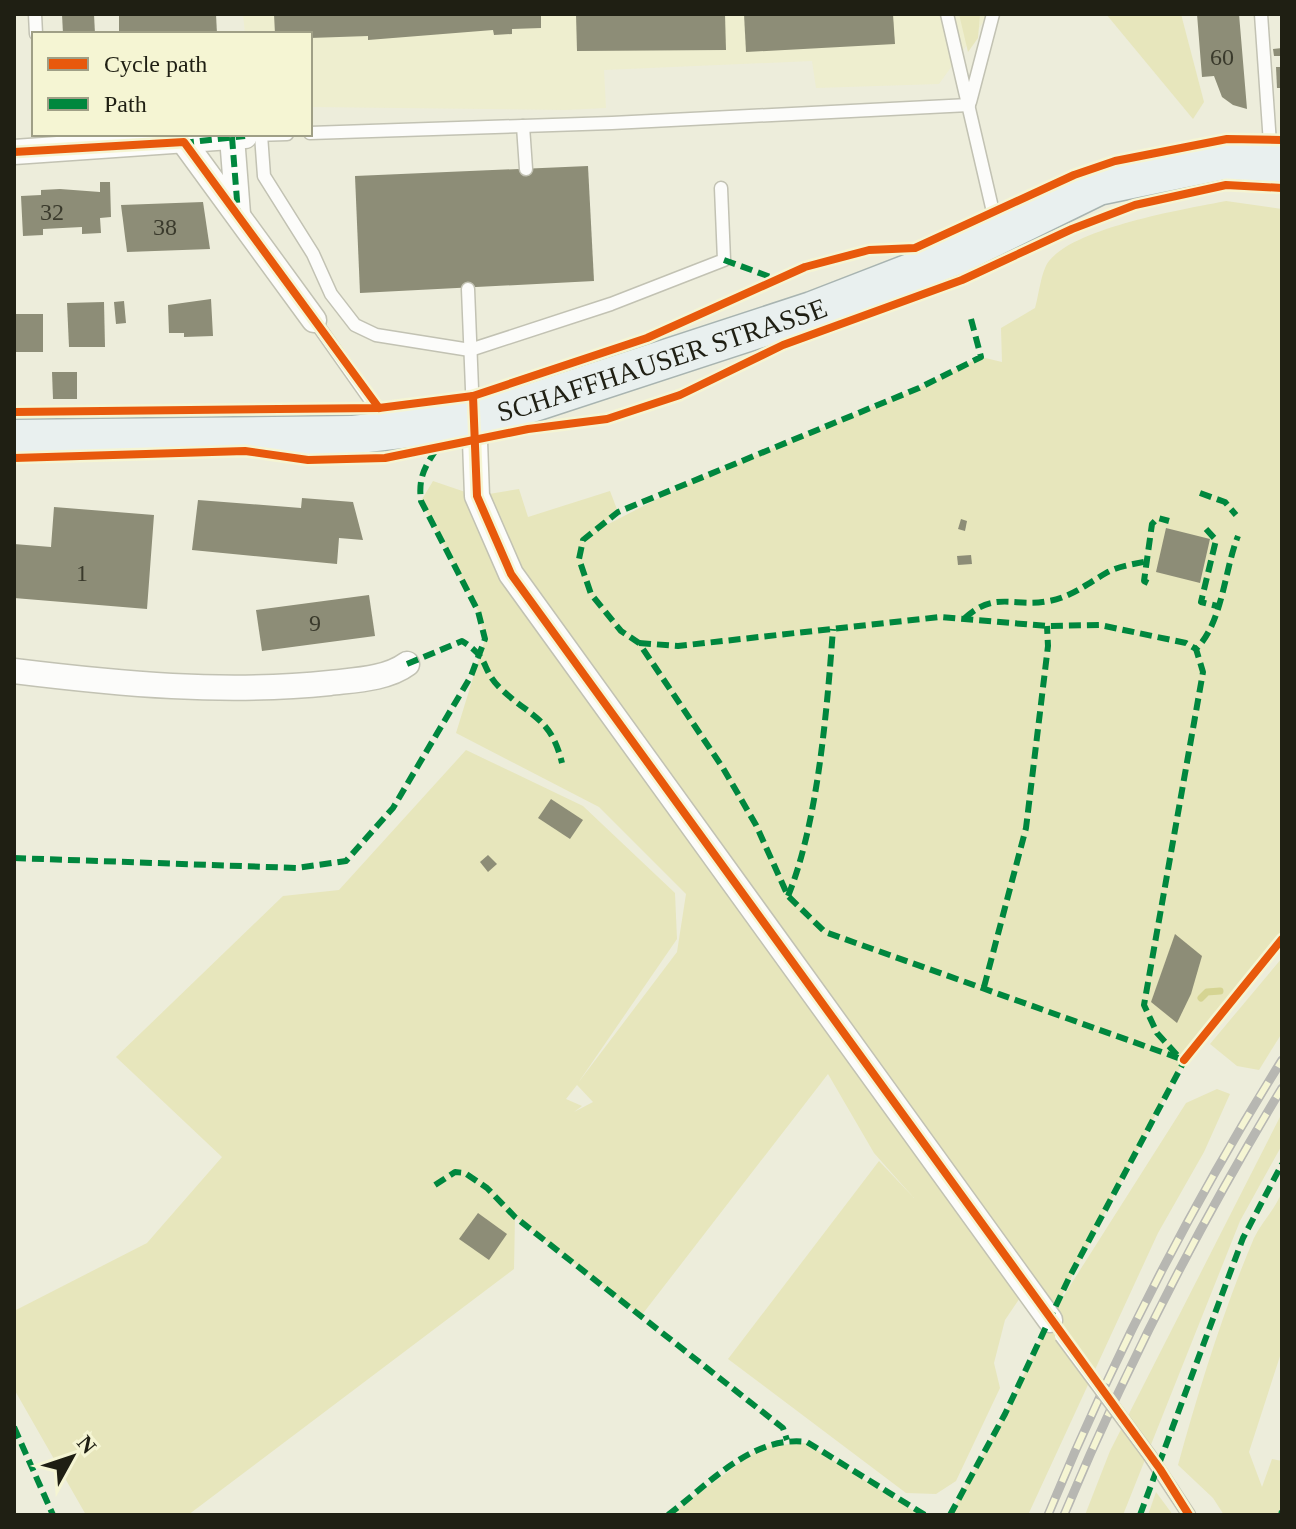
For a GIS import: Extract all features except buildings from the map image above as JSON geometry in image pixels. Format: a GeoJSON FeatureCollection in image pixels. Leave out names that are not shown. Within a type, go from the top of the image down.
{"type":"FeatureCollection","features":[{"type":"Feature","properties":{"kind":"main road","name":"SCHAFFHAUSER STRASSE"},"geometry":{"type":"LineString","coordinates":[[14,439],[460,432],[519,407],[803,314],[957,255],[1098,186],[1224,160],[1276,163]]}},
{"type":"Feature","properties":{"kind":"street"},"geometry":{"type":"LineString","coordinates":[[14,152],[44,142],[184,142],[246,136],[238,216]]}},
{"type":"Feature","properties":{"kind":"street"},"geometry":{"type":"LineString","coordinates":[[184,142],[314,320]]}},
{"type":"Feature","properties":{"kind":"street"},"geometry":{"type":"LineString","coordinates":[[460,432],[477,496],[511,574],[1056,1328]]}},
{"type":"Feature","properties":{"kind":"street"},"geometry":{"type":"LineString","coordinates":[[14,671],[121,685],[265,690],[359,680],[407,664]]}},
{"type":"Feature","properties":{"kind":"lane"},"geometry":{"type":"LineString","coordinates":[[947,14],[998,233]]}},
{"type":"Feature","properties":{"kind":"lane"},"geometry":{"type":"LineString","coordinates":[[969,105],[993,14]]}},
{"type":"Feature","properties":{"kind":"lane"},"geometry":{"type":"LineString","coordinates":[[1261,14],[1276,163]]}},
{"type":"Feature","properties":{"kind":"lane"},"geometry":{"type":"LineString","coordinates":[[312,133],[969,105]]}},
{"type":"Feature","properties":{"kind":"lane"},"geometry":{"type":"LineString","coordinates":[[523,126],[526,169]]}},
{"type":"Feature","properties":{"kind":"lane"},"geometry":{"type":"LineString","coordinates":[[246,136],[264,176],[347,316],[376,335],[470,350],[611,304],[724,260],[721,188]]}},
{"type":"Feature","properties":{"kind":"lane"},"geometry":{"type":"LineString","coordinates":[[460,432],[470,350],[468,289]]}},
{"type":"Feature","properties":{"kind":"lane"},"geometry":{"type":"LineString","coordinates":[[314,320],[392,431]]}},
{"type":"Feature","properties":{"kind":"lane"},"geometry":{"type":"LineString","coordinates":[[1056,1328],[1150,1456],[1189,1515]]}},
{"type":"Feature","properties":{"kind":"shaded area"},"geometry":{"type":"Polygon","coordinates":[[[243,14],[989,14],[939,84],[816,88],[812,61],[604,70],[606,108],[565,110],[312,107],[312,32],[245,32],[243,14]]]}},
{"type":"Feature","properties":{"kind":"shaded area"},"geometry":{"type":"Polygon","coordinates":[[[959,14],[980,14],[978,38],[968,52],[959,14]]]}},
{"type":"Feature","properties":{"kind":"shaded area"},"geometry":{"type":"Polygon","coordinates":[[[1106,14],[1181,14],[1204,102],[1193,119],[1106,14]]]}},
{"type":"Feature","properties":{"kind":"shaded area"},"geometry":{"type":"Polygon","coordinates":[[[1226,201],[1282,209],[1282,939],[1184,1060],[1054,1311],[1186,1103],[1217,1089],[1230,1094],[1204,1152],[1158,1233],[1028,1515],[950,1515],[1005,1414],[1050,1320],[1026,1289],[1005,1320],[994,1363],[1000,1388],[956,1481],[936,1494],[906,1493],[728,1359],[879,1161],[914,1198],[874,1153],[828,1074],[641,1316],[515,1217],[514,1269],[188,1515],[86,1515],[14,1389],[14,1311],[147,1243],[222,1157],[116,1057],[283,896],[339,890],[466,750],[583,806],[675,893],[677,939],[578,1083],[677,952],[686,894],[599,807],[456,733],[485,639],[478,611],[421,501],[433,481],[477,496],[519,489],[528,517],[610,491],[618,512],[593,532],[688,483],[918,388],[981,357],[1002,362],[1001,328],[1035,308],[1046,265],[1063,249],[1082,238],[1132,221],[1226,201]],[[577,1085],[566,1099],[582,1106],[574,1112],[593,1102],[577,1085]]]}},
{"type":"Feature","properties":{"kind":"shaded area"},"geometry":{"type":"Polygon","coordinates":[[[1282,958],[1282,1033],[1259,1070],[1237,1066],[1210,1044],[1282,958]]]}},
{"type":"Feature","properties":{"kind":"shaded area"},"geometry":{"type":"Polygon","coordinates":[[[1282,1113],[1282,1145],[1240,1221],[1123,1515],[1085,1515],[1110,1451],[1282,1113]]]}},
{"type":"Feature","properties":{"kind":"shaded area"},"geometry":{"type":"Polygon","coordinates":[[[1282,1191],[1282,1350],[1249,1452],[1262,1487],[1272,1459],[1282,1461],[1282,1515],[1224,1515],[1213,1498],[1178,1465],[1232,1294],[1254,1238],[1282,1191]]]}},
{"type":"Feature","properties":{"kind":"shaded area"},"geometry":{"type":"Polygon","coordinates":[[[806,1443],[920,1515],[669,1515],[763,1446],[806,1443]]]}},
{"type":"Feature","properties":{"kind":"shaded area"},"geometry":{"type":"Polygon","coordinates":[[[1156,1492],[1173,1515],[1148,1515],[1156,1492]]]}},
{"type":"Feature","properties":{"kind":"waterway"},"geometry":{"type":"LineString","coordinates":[[1201,998],[1207,992],[1220,991]]}},
{"type":"Feature","properties":{"kind":"railway"},"geometry":{"type":"LineString","coordinates":[[1048,1515],[1099,1398],[1156,1283],[1217,1170],[1282,1060]]}},
{"type":"Feature","properties":{"kind":"railway"},"geometry":{"type":"LineString","coordinates":[[1064,1515],[1165,1297],[1282,1088]]}},
{"type":"Feature","properties":{"kind":"marked path"},"geometry":{"type":"LineString","coordinates":[[182,143],[245,136]]}},
{"type":"Feature","properties":{"kind":"marked path"},"geometry":{"type":"LineString","coordinates":[[232,137],[238,213]]}},
{"type":"Feature","properties":{"kind":"marked path"},"geometry":{"type":"LineString","coordinates":[[724,260],[776,279]]}},
{"type":"Feature","properties":{"kind":"marked path"},"geometry":{"type":"LineString","coordinates":[[971,319],[981,357],[919,388],[618,512],[583,540],[579,559],[591,594],[621,631],[639,643],[723,768],[756,825],[788,896],[825,932],[1184,1060]]}},
{"type":"Feature","properties":{"kind":"marked path"},"geometry":{"type":"LineString","coordinates":[[14,858],[296,868],[346,861],[393,808],[471,676],[485,639],[478,611],[421,501],[424,472],[438,447]]}},
{"type":"Feature","properties":{"kind":"marked path"},"geometry":{"type":"LineString","coordinates":[[1200,493],[1225,502],[1236,515]]}},
{"type":"Feature","properties":{"kind":"marked path"},"geometry":{"type":"LineString","coordinates":[[1148,583],[1144,581],[1152,524],[1158,518],[1169,521]]}},
{"type":"Feature","properties":{"kind":"marked path"},"geometry":{"type":"LineString","coordinates":[[1206,529],[1216,540],[1201,602],[1217,606]]}},
{"type":"Feature","properties":{"kind":"marked path"},"geometry":{"type":"LineString","coordinates":[[1177,1055],[1157,1033],[1144,1005],[1203,672],[1196,649],[1212,625],[1238,536]]}},
{"type":"Feature","properties":{"kind":"marked path"},"geometry":{"type":"LineString","coordinates":[[965,618],[996,602],[1037,603],[1057,599],[1111,571],[1148,561]]}},
{"type":"Feature","properties":{"kind":"marked path"},"geometry":{"type":"LineString","coordinates":[[639,643],[678,646],[940,617],[1047,626],[1100,625],[1186,643],[1196,649]]}},
{"type":"Feature","properties":{"kind":"marked path"},"geometry":{"type":"LineString","coordinates":[[984,987],[1026,828],[1048,646],[1047,626]]}},
{"type":"Feature","properties":{"kind":"marked path"},"geometry":{"type":"LineString","coordinates":[[788,896],[814,801],[833,629]]}},
{"type":"Feature","properties":{"kind":"marked path"},"geometry":{"type":"LineString","coordinates":[[407,664],[462,641],[477,653],[500,688],[545,727],[552,736],[562,763]]}},
{"type":"Feature","properties":{"kind":"marked path"},"geometry":{"type":"LineString","coordinates":[[950,1515],[1005,1414],[1069,1278],[1188,1054]]}},
{"type":"Feature","properties":{"kind":"marked path"},"geometry":{"type":"LineString","coordinates":[[1140,1515],[1243,1238],[1282,1164]]}},
{"type":"Feature","properties":{"kind":"marked path"},"geometry":{"type":"LineString","coordinates":[[435,1185],[455,1172],[465,1173],[487,1188],[515,1217],[783,1428],[787,1440]]}},
{"type":"Feature","properties":{"kind":"marked path"},"geometry":{"type":"LineString","coordinates":[[14,1427],[53,1515]]}},
{"type":"Feature","properties":{"kind":"marked path"},"geometry":{"type":"LineString","coordinates":[[668,1515],[732,1464],[768,1446],[787,1442],[807,1442],[925,1515]]}},
{"type":"Feature","properties":{"kind":"marked path"},"geometry":{"type":"LineString","coordinates":[[1281,1515],[1282,1511]]}},
{"type":"Feature","properties":{"kind":"cycle path"},"geometry":{"type":"LineString","coordinates":[[14,412],[379,408],[473,396],[647,338],[805,267],[869,250],[915,248],[1074,175],[1115,161],[1227,139],[1282,140]]}},
{"type":"Feature","properties":{"kind":"cycle path"},"geometry":{"type":"LineString","coordinates":[[14,152],[184,142],[379,408]]}},
{"type":"Feature","properties":{"kind":"cycle path"},"geometry":{"type":"LineString","coordinates":[[14,458],[245,451],[308,460],[385,458],[528,429],[607,419],[680,395],[783,345],[962,280],[1072,229],[1135,205],[1226,185],[1282,188]]}},
{"type":"Feature","properties":{"kind":"cycle path"},"geometry":{"type":"LineString","coordinates":[[473,396],[477,496],[511,574],[1160,1469],[1189,1515]]}},
{"type":"Feature","properties":{"kind":"cycle path"},"geometry":{"type":"LineString","coordinates":[[1184,1060],[1282,939]]}}]}
